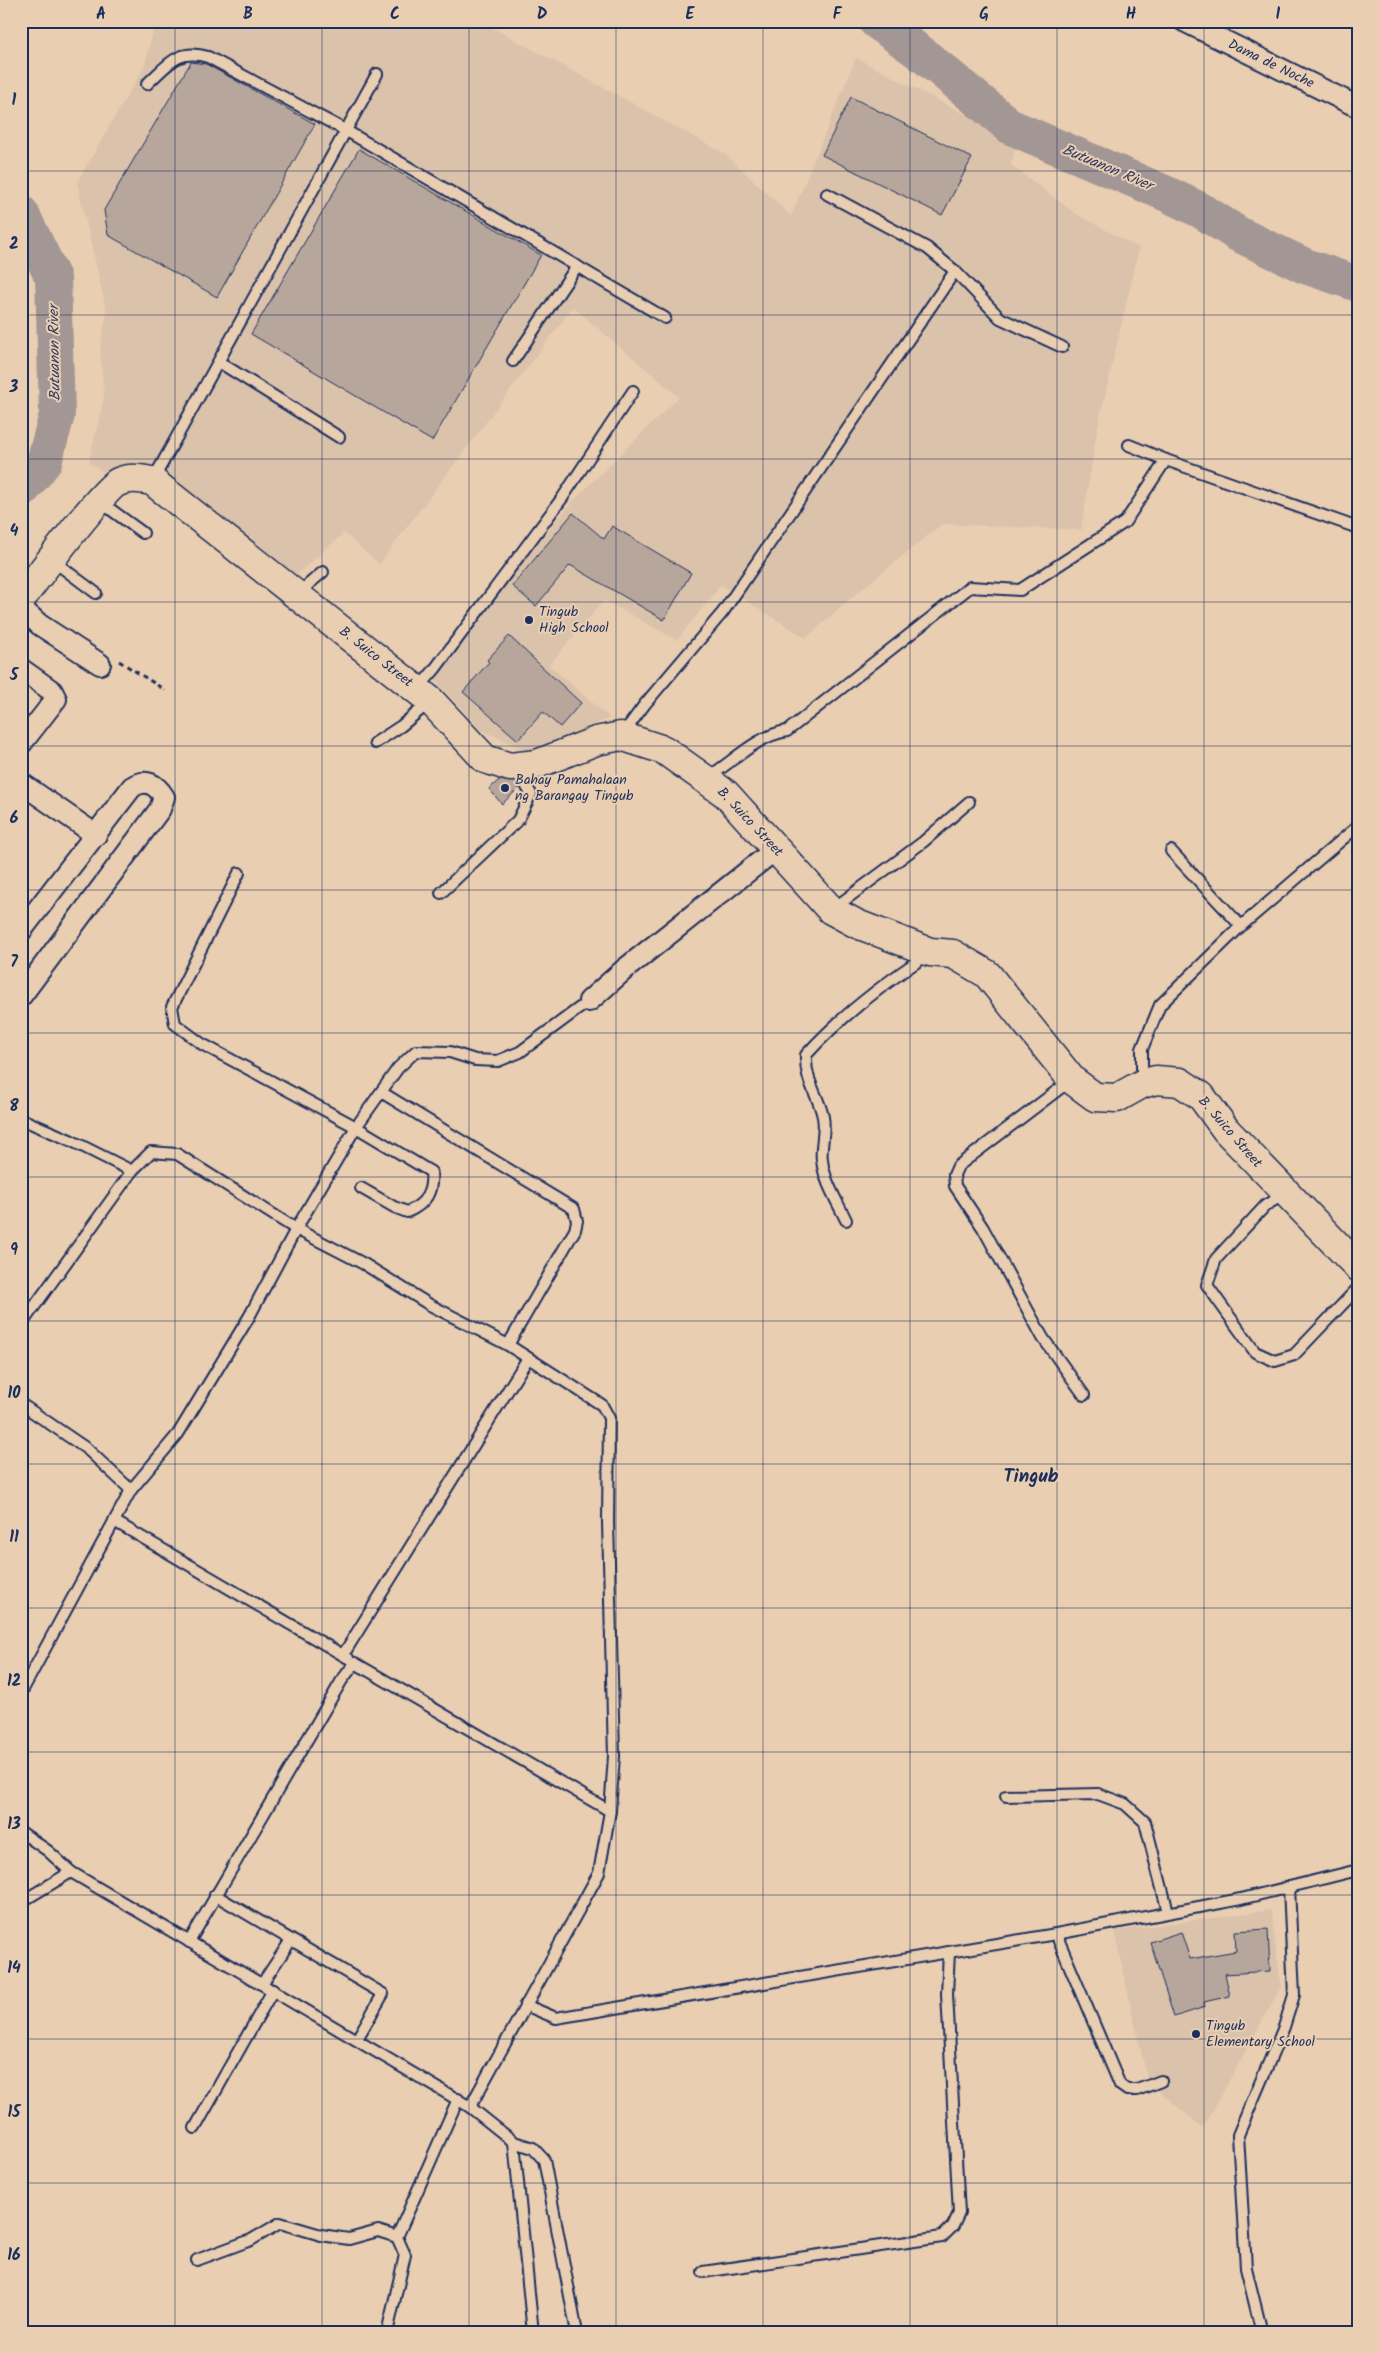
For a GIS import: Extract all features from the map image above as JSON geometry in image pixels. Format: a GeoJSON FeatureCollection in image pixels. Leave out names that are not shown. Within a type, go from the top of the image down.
{"type":"FeatureCollection","features":[{"type":"Feature","properties":{"kind":"street","name":"Dama de Noche"},"geometry":{"type":"LineString","coordinates":[[1184,21],[1358,107]]}},
{"type":"Feature","properties":{"kind":"street"},"geometry":{"type":"LineString","coordinates":[[21,598],[99,500],[116,482],[134,478],[152,481]]}},
{"type":"Feature","properties":{"kind":"street","name":"B. Suico Street"},"geometry":{"type":"LineString","coordinates":[[152,481],[424,695],[485,759],[510,767],[538,764],[596,741],[621,736],[664,750],[726,794],[831,910],[857,924],[930,952],[953,954],[987,974],[1072,1080],[1095,1096],[1117,1098],[1142,1084],[1156,1080],[1180,1082],[1201,1096],[1226,1130],[1357,1270]]}},
{"type":"Feature","properties":{"kind":"street"},"geometry":{"type":"LineString","coordinates":[[21,608],[40,625],[100,664]]}},
{"type":"Feature","properties":{"kind":"street"},"geometry":{"type":"LineString","coordinates":[[21,669],[52,691],[56,699],[21,744]]}},
{"type":"Feature","properties":{"kind":"street"},"geometry":{"type":"LineString","coordinates":[[21,782],[96,835]]}},
{"type":"Feature","properties":{"kind":"street"},"geometry":{"type":"LineString","coordinates":[[21,930],[132,787],[141,782],[148,782],[160,790],[164,797],[160,809],[21,996]]}},
{"type":"Feature","properties":{"kind":"street"},"geometry":{"type":"LineString","coordinates":[[589,1001],[625,969],[776,850]]}},
{"type":"Feature","properties":{"kind":"lane"},"geometry":{"type":"LineString","coordinates":[[148,84],[177,56],[195,53],[208,56],[346,130],[665,318]]}},
{"type":"Feature","properties":{"kind":"lane"},"geometry":{"type":"LineString","coordinates":[[152,481],[376,74]]}},
{"type":"Feature","properties":{"kind":"lane"},"geometry":{"type":"LineString","coordinates":[[827,194],[927,248],[955,271],[1000,318],[1062,347]]}},
{"type":"Feature","properties":{"kind":"lane"},"geometry":{"type":"LineString","coordinates":[[513,361],[577,266]]}},
{"type":"Feature","properties":{"kind":"lane"},"geometry":{"type":"LineString","coordinates":[[621,736],[644,704],[723,612],[955,271]]}},
{"type":"Feature","properties":{"kind":"lane"},"geometry":{"type":"LineString","coordinates":[[219,362],[339,437]]}},
{"type":"Feature","properties":{"kind":"lane"},"geometry":{"type":"LineString","coordinates":[[375,743],[401,726],[424,695],[435,669],[563,497],[633,391]]}},
{"type":"Feature","properties":{"kind":"lane"},"geometry":{"type":"LineString","coordinates":[[1129,445],[1358,528]]}},
{"type":"Feature","properties":{"kind":"lane"},"geometry":{"type":"LineString","coordinates":[[706,779],[772,733],[787,731],[970,587],[1020,590],[1124,522],[1166,460]]}},
{"type":"Feature","properties":{"kind":"lane"},"geometry":{"type":"LineString","coordinates":[[99,500],[143,533]]}},
{"type":"Feature","properties":{"kind":"lane"},"geometry":{"type":"LineString","coordinates":[[52,560],[96,593]]}},
{"type":"Feature","properties":{"kind":"lane"},"geometry":{"type":"LineString","coordinates":[[296,595],[323,572]]}},
{"type":"Feature","properties":{"kind":"lane"},"geometry":{"type":"LineString","coordinates":[[441,893],[518,820],[531,794],[515,766]]}},
{"type":"Feature","properties":{"kind":"lane"},"geometry":{"type":"LineString","coordinates":[[831,910],[923,842],[969,802]]}},
{"type":"Feature","properties":{"kind":"lane"},"geometry":{"type":"LineString","coordinates":[[1142,1084],[1142,1049],[1160,1005],[1240,926],[1358,826]]}},
{"type":"Feature","properties":{"kind":"lane"},"geometry":{"type":"LineString","coordinates":[[1171,851],[1240,926]]}},
{"type":"Feature","properties":{"kind":"lane"},"geometry":{"type":"LineString","coordinates":[[239,873],[172,1007],[175,1024],[202,1044],[356,1127],[430,1172],[432,1184],[427,1196],[419,1207],[407,1212],[394,1207],[361,1188]]}},
{"type":"Feature","properties":{"kind":"lane"},"geometry":{"type":"LineString","coordinates":[[846,1220],[825,1176],[821,1158],[824,1134],[823,1117],[805,1072],[806,1055],[821,1038],[878,988],[930,952]]}},
{"type":"Feature","properties":{"kind":"lane"},"geometry":{"type":"LineString","coordinates":[[21,1693],[131,1490],[178,1434],[249,1316],[296,1229],[356,1127],[398,1068],[416,1051],[450,1052],[475,1060],[498,1061],[520,1052],[589,1001]]}},
{"type":"Feature","properties":{"kind":"lane"},"geometry":{"type":"LineString","coordinates":[[1072,1080],[958,1166],[954,1175],[955,1186],[983,1228],[1043,1338],[1084,1396]]}},
{"type":"Feature","properties":{"kind":"lane"},"geometry":{"type":"LineString","coordinates":[[381,1092],[574,1209],[577,1221],[575,1230],[508,1345]]}},
{"type":"Feature","properties":{"kind":"lane"},"geometry":{"type":"LineString","coordinates":[[21,1119],[70,1140],[132,1171]]}},
{"type":"Feature","properties":{"kind":"lane"},"geometry":{"type":"LineString","coordinates":[[21,1325],[132,1171],[151,1152],[177,1154],[296,1229],[364,1264],[430,1305],[508,1345],[602,1405],[609,1418],[608,1522],[614,1756],[610,1811],[598,1873],[470,2106]]}},
{"type":"Feature","properties":{"kind":"lane"},"geometry":{"type":"LineString","coordinates":[[1286,1193],[1266,1205],[1216,1259],[1207,1285],[1255,1352],[1275,1361],[1294,1355],[1357,1270]]}},
{"type":"Feature","properties":{"kind":"lane"},"geometry":{"type":"LineString","coordinates":[[343,1656],[528,1358]]}},
{"type":"Feature","properties":{"kind":"lane"},"geometry":{"type":"LineString","coordinates":[[21,1404],[87,1448],[131,1490]]}},
{"type":"Feature","properties":{"kind":"lane"},"geometry":{"type":"LineString","coordinates":[[114,1521],[610,1811]]}},
{"type":"Feature","properties":{"kind":"lane"},"geometry":{"type":"LineString","coordinates":[[189,1942],[215,1894],[342,1680],[355,1662]]}},
{"type":"Feature","properties":{"kind":"lane"},"geometry":{"type":"LineString","coordinates":[[1006,1796],[1098,1794],[1125,1804],[1145,1822],[1168,1912]]}},
{"type":"Feature","properties":{"kind":"lane"},"geometry":{"type":"LineString","coordinates":[[21,1832],[48,1851],[71,1872],[470,2106],[514,2142],[533,2148],[544,2160],[577,2333]]}},
{"type":"Feature","properties":{"kind":"lane"},"geometry":{"type":"LineString","coordinates":[[526,2005],[556,2018],[1056,1934],[1240,1899],[1358,1870]]}},
{"type":"Feature","properties":{"kind":"lane"},"geometry":{"type":"LineString","coordinates":[[21,1902],[71,1872]]}},
{"type":"Feature","properties":{"kind":"lane"},"geometry":{"type":"LineString","coordinates":[[1262,2333],[1246,2268],[1238,2135],[1284,2027],[1294,1995],[1290,1887]]}},
{"type":"Feature","properties":{"kind":"lane"},"geometry":{"type":"LineString","coordinates":[[215,1894],[383,1994],[357,2039]]}},
{"type":"Feature","properties":{"kind":"lane"},"geometry":{"type":"LineString","coordinates":[[1056,1934],[1120,2085],[1127,2090],[1138,2090],[1161,2082]]}},
{"type":"Feature","properties":{"kind":"lane"},"geometry":{"type":"LineString","coordinates":[[262,1984],[291,1940]]}},
{"type":"Feature","properties":{"kind":"lane"},"geometry":{"type":"LineString","coordinates":[[703,2272],[942,2237],[953,2226],[959,2213],[947,1994],[949,1952]]}},
{"type":"Feature","properties":{"kind":"lane"},"geometry":{"type":"LineString","coordinates":[[195,2128],[273,1990]]}},
{"type":"Feature","properties":{"kind":"lane"},"geometry":{"type":"LineString","coordinates":[[387,2333],[405,2255],[397,2237],[458,2099]]}},
{"type":"Feature","properties":{"kind":"lane"},"geometry":{"type":"LineString","coordinates":[[514,2142],[533,2333]]}},
{"type":"Feature","properties":{"kind":"lane"},"geometry":{"type":"LineString","coordinates":[[197,2260],[250,2240],[280,2223],[321,2235],[349,2239],[378,2231],[397,2237]]}},
{"type":"Feature","properties":{"kind":"path"},"geometry":{"type":"LineString","coordinates":[[100,664],[117,660],[164,690]]}},
{"type":"Feature","properties":{"kind":"shaded area"},"geometry":{"type":"Polygon","coordinates":[[[156,21],[489,21],[489,26],[724,153],[791,216],[856,58],[1017,141],[1011,165],[1076,214],[1139,248],[1097,430],[1081,530],[942,524],[857,593],[806,638],[721,585],[677,640],[604,600],[549,665],[610,718],[530,752],[481,730],[427,672],[576,498],[679,397],[573,307],[379,564],[344,533],[294,577],[176,486],[121,484],[89,462],[104,397],[100,349],[107,313],[77,182],[144,67],[156,21]]]}},
{"type":"Feature","properties":{"kind":"shaded area","name":"Tingub Elementary School"},"geometry":{"type":"Polygon","coordinates":[[[1271,1910],[1281,1987],[1203,2128],[1148,2082],[1114,1931],[1271,1910]]]}},
{"type":"Feature","properties":{"kind":"building"},"geometry":{"type":"Polygon","coordinates":[[[191,62],[206,64],[315,124],[217,297],[108,235],[104,210],[191,62]]]}},
{"type":"Feature","properties":{"kind":"building"},"geometry":{"type":"Polygon","coordinates":[[[851,97],[972,158],[942,215],[822,155],[851,97]]]}},
{"type":"Feature","properties":{"kind":"building"},"geometry":{"type":"Polygon","coordinates":[[[359,149],[541,255],[432,441],[251,334],[359,149]]]}},
{"type":"Feature","properties":{"kind":"building"},"geometry":{"type":"Polygon","coordinates":[[[573,513],[604,539],[612,526],[691,573],[664,620],[570,565],[536,606],[512,586],[573,513]]]}},
{"type":"Feature","properties":{"kind":"building"},"geometry":{"type":"Polygon","coordinates":[[[509,636],[581,703],[560,727],[543,712],[518,740],[463,692],[489,662],[487,660],[509,636]]]}},
{"type":"Feature","properties":{"kind":"building","name":"Bahay Pamahalaan ng Barangay Tingub"},"geometry":{"type":"Polygon","coordinates":[[[499,780],[516,782],[519,788],[502,804],[489,789],[499,780]]]}},
{"type":"Feature","properties":{"kind":"building"},"geometry":{"type":"Polygon","coordinates":[[[1268,1929],[1270,1971],[1225,1974],[1230,1996],[1204,2002],[1205,2007],[1174,2017],[1150,1942],[1181,1932],[1190,1959],[1236,1951],[1235,1931],[1268,1929]]]}},
{"type":"Feature","properties":{"kind":"waterway","name":"Butuanon River"},"geometry":{"type":"LineString","coordinates":[[876,21],[922,54],[1011,127],[1167,194],[1202,211],[1238,234],[1305,266],[1358,284]]}},
{"type":"Feature","properties":{"kind":"waterway","name":"Butuanon River"},"geometry":{"type":"LineString","coordinates":[[21,213],[53,278],[57,415],[44,462],[21,491]]}},
{"type":"Feature","properties":{"kind":"place","name":"Tingub High School"},"geometry":{"type":"Point","coordinates":[529,620]}},
{"type":"Feature","properties":{"kind":"place","name":"Bahay Pamahalaan ng Barangay Tingub"},"geometry":{"type":"Point","coordinates":[505,788]}},
{"type":"Feature","properties":{"kind":"place","name":"Tingub Elementary School"},"geometry":{"type":"Point","coordinates":[1196,2034]}},
{"type":"Feature","properties":{"kind":"district","name":"Tingub"},"geometry":{"type":"Point","coordinates":[1031,1477]}}]}
